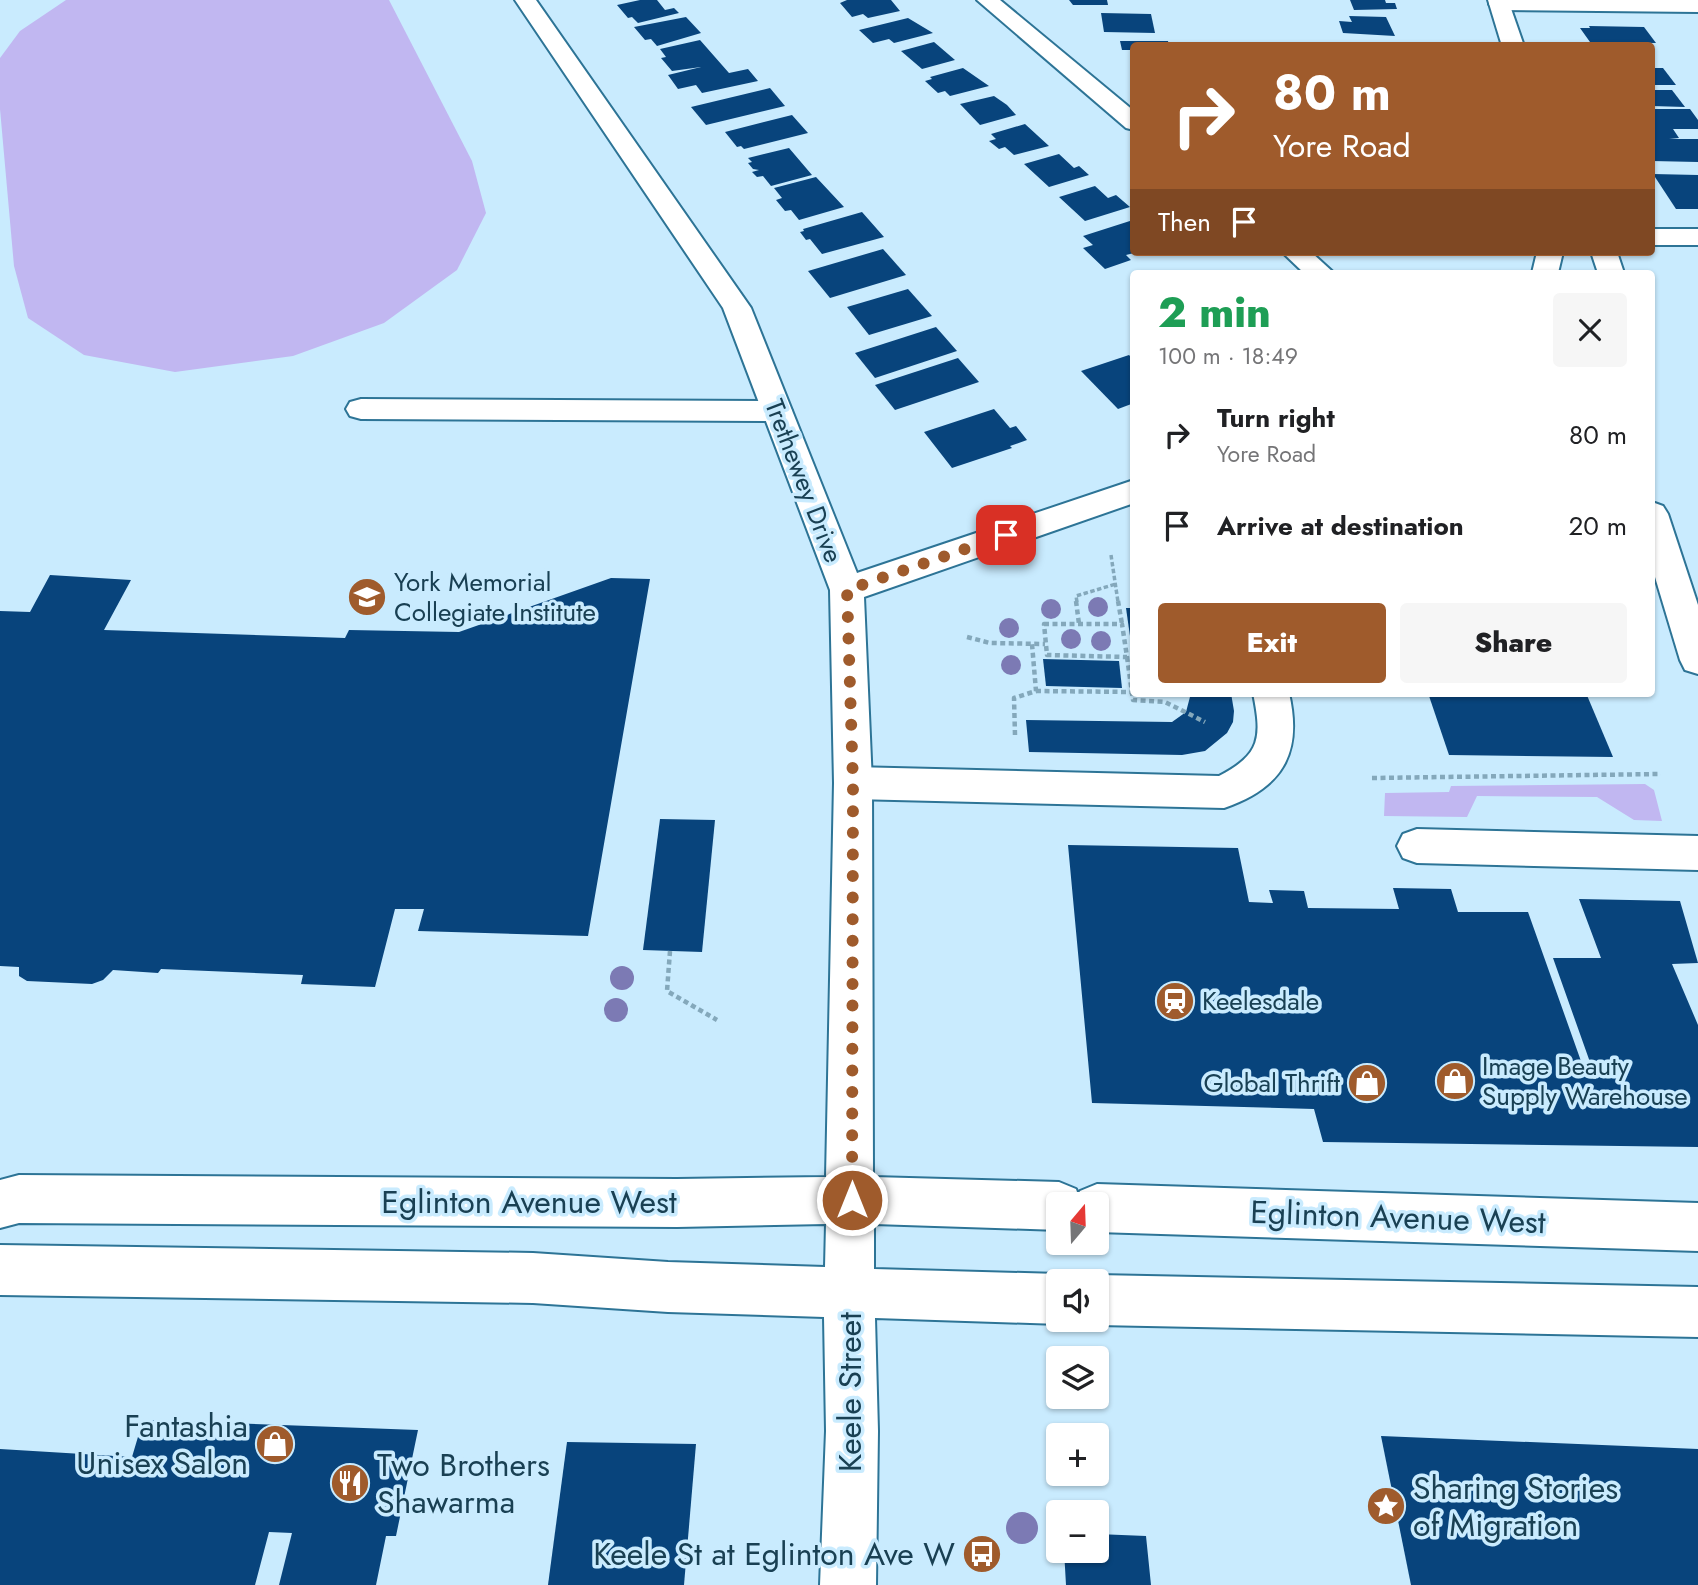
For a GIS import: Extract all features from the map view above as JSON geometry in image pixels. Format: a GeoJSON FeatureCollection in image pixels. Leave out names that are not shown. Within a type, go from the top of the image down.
{"type":"FeatureCollection","features":[{"type":"Feature","properties":{"kind":"main road","name":"Trethewey Drive"},"geometry":{"type":"LineString","coordinates":[[525,0],[737,308],[847,590],[853,783],[852,1200]]}},
{"type":"Feature","properties":{"kind":"main road"},"geometry":{"type":"LineString","coordinates":[[987,0],[1130,119]]}},
{"type":"Feature","properties":{"kind":"main road"},"geometry":{"type":"LineString","coordinates":[[1512,42],[1499,2],[1698,6]]}},
{"type":"Feature","properties":{"kind":"main road"},"geometry":{"type":"LineString","coordinates":[[1655,237],[1698,237]]}},
{"type":"Feature","properties":{"kind":"main road"},"geometry":{"type":"LineString","coordinates":[[1300,256],[1317,270]]}},
{"type":"Feature","properties":{"kind":"main road"},"geometry":{"type":"LineString","coordinates":[[361,410],[776,411]]}},
{"type":"Feature","properties":{"kind":"main road"},"geometry":{"type":"LineString","coordinates":[[847,590],[1130,492]]}},
{"type":"Feature","properties":{"kind":"main road"},"geometry":{"type":"LineString","coordinates":[[1655,520],[1686,577],[1698,660]]}},
{"type":"Feature","properties":{"kind":"main road"},"geometry":{"type":"LineString","coordinates":[[853,783],[1223,792],[1260,771],[1273,746],[1278,721],[1272,697]]}},
{"type":"Feature","properties":{"kind":"main road"},"geometry":{"type":"LineString","coordinates":[[1417,846],[1698,853]]}},
{"type":"Feature","properties":{"kind":"main road","name":"Eglinton Avenue West"},"geometry":{"type":"LineString","coordinates":[[0,1204],[19,1199],[664,1203],[852,1200],[1046,1206]]}},
{"type":"Feature","properties":{"kind":"main road","name":"Keele Street"},"geometry":{"type":"LineString","coordinates":[[848,1585],[852,1431],[849,1292],[852,1200]]}},
{"type":"Feature","properties":{"kind":"main road","name":"Eglinton Avenue West"},"geometry":{"type":"LineString","coordinates":[[1110,1208],[1698,1227]]}},
{"type":"Feature","properties":{"kind":"main road"},"geometry":{"type":"LineString","coordinates":[[0,1270],[533,1278],[668,1287],[1046,1299]]}},
{"type":"Feature","properties":{"kind":"main road"},"geometry":{"type":"LineString","coordinates":[[1109,1300],[1698,1312]]}},
{"type":"Feature","properties":{"kind":"path"},"geometry":{"type":"LineString","coordinates":[[1111,555],[1130,678]]}},
{"type":"Feature","properties":{"kind":"path"},"geometry":{"type":"LineString","coordinates":[[1079,624],[1076,596],[1116,584]]}},
{"type":"Feature","properties":{"kind":"path"},"geometry":{"type":"LineString","coordinates":[[1122,624],[1044,624],[1046,655],[1127,657]]}},
{"type":"Feature","properties":{"kind":"path"},"geometry":{"type":"LineString","coordinates":[[967,637],[990,643],[1045,644]]}},
{"type":"Feature","properties":{"kind":"path"},"geometry":{"type":"LineString","coordinates":[[1032,644],[1036,691]]}},
{"type":"Feature","properties":{"kind":"path"},"geometry":{"type":"LineString","coordinates":[[1015,735],[1014,698],[1036,691],[1130,692]]}},
{"type":"Feature","properties":{"kind":"path"},"geometry":{"type":"LineString","coordinates":[[1133,697],[1133,700],[1165,702],[1205,722]]}},
{"type":"Feature","properties":{"kind":"path"},"geometry":{"type":"LineString","coordinates":[[1371,778],[1661,774]]}},
{"type":"Feature","properties":{"kind":"path"},"geometry":{"type":"LineString","coordinates":[[670,951],[667,991],[718,1020]]}},
{"type":"Feature","properties":{"kind":"shaded area"},"geometry":{"type":"Polygon","coordinates":[[[66,0],[389,0],[472,161],[486,213],[457,270],[384,323],[293,356],[175,372],[84,355],[28,318],[14,266],[0,109],[0,58],[20,31],[66,0]]]}},
{"type":"Feature","properties":{"kind":"shaded area"},"geometry":{"type":"Polygon","coordinates":[[[1645,784],[1654,790],[1662,821],[1634,820],[1597,797],[1477,796],[1467,817],[1384,816],[1385,793],[1449,792],[1451,786],[1645,784]]]}},
{"type":"Feature","properties":{"kind":"building"},"geometry":{"type":"Polygon","coordinates":[[[640,0],[657,0],[665,10],[674,8],[679,13],[638,23],[632,17],[628,18],[617,5],[640,0]]]}},
{"type":"Feature","properties":{"kind":"building"},"geometry":{"type":"Polygon","coordinates":[[[847,0],[891,0],[900,11],[868,18],[863,14],[852,17],[840,3],[847,0]]]}},
{"type":"Feature","properties":{"kind":"building"},"geometry":{"type":"Polygon","coordinates":[[[1069,0],[1107,0],[1108,5],[1073,5],[1069,0]]]}},
{"type":"Feature","properties":{"kind":"building"},"geometry":{"type":"Polygon","coordinates":[[[1350,0],[1385,0],[1386,3],[1395,3],[1397,9],[1354,10],[1350,0]]]}},
{"type":"Feature","properties":{"kind":"building"},"geometry":{"type":"Polygon","coordinates":[[[1101,13],[1151,14],[1155,33],[1104,32],[1101,13]]]}},
{"type":"Feature","properties":{"kind":"building"},"geometry":{"type":"Polygon","coordinates":[[[1349,16],[1386,17],[1395,36],[1343,33],[1339,21],[1352,22],[1349,16]]]}},
{"type":"Feature","properties":{"kind":"building"},"geometry":{"type":"Polygon","coordinates":[[[686,17],[701,33],[657,46],[651,39],[645,40],[634,27],[686,17]]]}},
{"type":"Feature","properties":{"kind":"building"},"geometry":{"type":"Polygon","coordinates":[[[908,18],[933,33],[894,43],[889,39],[873,43],[859,30],[908,18]]]}},
{"type":"Feature","properties":{"kind":"building"},"geometry":{"type":"Polygon","coordinates":[[[1589,26],[1644,27],[1656,43],[1590,42],[1580,28],[1590,28],[1589,26]]]}},
{"type":"Feature","properties":{"kind":"building"},"geometry":{"type":"Polygon","coordinates":[[[700,40],[729,73],[748,69],[758,81],[702,93],[696,85],[678,89],[668,75],[701,67],[672,71],[661,58],[666,57],[660,49],[700,40]]]}},
{"type":"Feature","properties":{"kind":"building"},"geometry":{"type":"Polygon","coordinates":[[[1120,41],[1168,42],[1130,42],[1130,50],[1122,50],[1120,41]]]}},
{"type":"Feature","properties":{"kind":"building"},"geometry":{"type":"Polygon","coordinates":[[[934,42],[955,60],[922,69],[901,51],[934,42]]]}},
{"type":"Feature","properties":{"kind":"building"},"geometry":{"type":"Polygon","coordinates":[[[963,68],[989,86],[950,96],[945,91],[938,93],[925,81],[932,79],[930,77],[963,68]]]}},
{"type":"Feature","properties":{"kind":"building"},"geometry":{"type":"Polygon","coordinates":[[[1655,68],[1663,68],[1676,85],[1655,85],[1655,68]]]}},
{"type":"Feature","properties":{"kind":"building"},"geometry":{"type":"Polygon","coordinates":[[[770,88],[785,106],[706,125],[691,107],[770,88]]]}},
{"type":"Feature","properties":{"kind":"building"},"geometry":{"type":"Polygon","coordinates":[[[1655,90],[1672,90],[1685,107],[1655,106],[1655,90]]]}},
{"type":"Feature","properties":{"kind":"building"},"geometry":{"type":"Polygon","coordinates":[[[994,96],[1016,115],[980,125],[960,104],[994,96]]]}},
{"type":"Feature","properties":{"kind":"building"},"geometry":{"type":"Polygon","coordinates":[[[1655,109],[1690,109],[1698,120],[1698,129],[1673,129],[1679,138],[1669,139],[1698,139],[1698,162],[1655,161],[1655,109]]]}},
{"type":"Feature","properties":{"kind":"building"},"geometry":{"type":"Polygon","coordinates":[[[792,115],[808,133],[744,149],[737,147],[725,132],[792,115]]]}},
{"type":"Feature","properties":{"kind":"building"},"geometry":{"type":"Polygon","coordinates":[[[1025,124],[1049,146],[1014,155],[1005,147],[999,149],[989,141],[996,139],[991,134],[1025,124]]]}},
{"type":"Feature","properties":{"kind":"building"},"geometry":{"type":"Polygon","coordinates":[[[789,148],[812,175],[771,186],[763,176],[757,177],[752,172],[759,170],[753,169],[748,158],[789,148]]]}},
{"type":"Feature","properties":{"kind":"building"},"geometry":{"type":"Polygon","coordinates":[[[1059,154],[1074,168],[1079,166],[1089,175],[1049,187],[1024,164],[1059,154]]]}},
{"type":"Feature","properties":{"kind":"building"},"geometry":{"type":"Polygon","coordinates":[[[1655,174],[1698,175],[1698,209],[1676,209],[1655,174]]]}},
{"type":"Feature","properties":{"kind":"building"},"geometry":{"type":"Polygon","coordinates":[[[816,177],[844,207],[799,220],[791,210],[785,211],[776,200],[782,198],[774,188],[816,177]]]}},
{"type":"Feature","properties":{"kind":"building"},"geometry":{"type":"Polygon","coordinates":[[[1095,186],[1108,198],[1116,195],[1130,207],[1085,221],[1059,197],[1095,186]]]}},
{"type":"Feature","properties":{"kind":"building"},"geometry":{"type":"Polygon","coordinates":[[[862,212],[884,237],[822,254],[810,239],[806,240],[800,232],[804,231],[803,229],[862,212]]]}},
{"type":"Feature","properties":{"kind":"building"},"geometry":{"type":"Polygon","coordinates":[[[1130,221],[1130,254],[1126,255],[1131,260],[1105,269],[1083,248],[1093,245],[1083,236],[1130,221]]]}},
{"type":"Feature","properties":{"kind":"building"},"geometry":{"type":"Polygon","coordinates":[[[883,249],[906,275],[830,298],[808,271],[883,249]]]}},
{"type":"Feature","properties":{"kind":"building"},"geometry":{"type":"Polygon","coordinates":[[[908,289],[932,316],[869,335],[847,307],[908,289]]]}},
{"type":"Feature","properties":{"kind":"building"},"geometry":{"type":"Polygon","coordinates":[[[936,327],[957,351],[875,378],[855,353],[936,327]]]}},
{"type":"Feature","properties":{"kind":"building"},"geometry":{"type":"Polygon","coordinates":[[[1129,355],[1130,404],[1118,409],[1081,371],[1129,355]]]}},
{"type":"Feature","properties":{"kind":"building"},"geometry":{"type":"Polygon","coordinates":[[[958,358],[979,382],[895,410],[875,385],[958,358]]]}},
{"type":"Feature","properties":{"kind":"building"},"geometry":{"type":"Polygon","coordinates":[[[994,409],[1010,428],[1016,426],[1027,440],[1010,446],[1012,448],[952,468],[924,432],[994,409]]]}},
{"type":"Feature","properties":{"kind":"building"},"geometry":{"type":"Polygon","coordinates":[[[50,575],[131,580],[104,630],[345,638],[349,630],[459,632],[611,578],[650,579],[588,936],[418,931],[424,909],[395,909],[375,987],[301,984],[303,975],[161,969],[158,973],[113,970],[103,980],[92,984],[27,981],[19,976],[19,967],[0,966],[0,611],[30,612],[50,575]]]}},
{"type":"Feature","properties":{"kind":"building"},"geometry":{"type":"Polygon","coordinates":[[[1126,608],[1130,608],[1130,636],[1126,608]]]}},
{"type":"Feature","properties":{"kind":"building"},"geometry":{"type":"Polygon","coordinates":[[[1043,659],[1119,661],[1122,688],[1046,686],[1043,659]]]}},
{"type":"Feature","properties":{"kind":"building"},"geometry":{"type":"Polygon","coordinates":[[[1190,697],[1232,697],[1233,722],[1227,733],[1205,751],[1182,755],[1029,752],[1026,720],[1172,722],[1186,712],[1190,697]]]}},
{"type":"Feature","properties":{"kind":"building"},"geometry":{"type":"Polygon","coordinates":[[[1429,697],[1588,697],[1613,757],[1449,755],[1429,697]]]}},
{"type":"Feature","properties":{"kind":"building"},"geometry":{"type":"Polygon","coordinates":[[[660,819],[715,820],[702,952],[643,950],[660,819]]]}},
{"type":"Feature","properties":{"kind":"building"},"geometry":{"type":"Polygon","coordinates":[[[1068,845],[1238,848],[1249,902],[1273,903],[1269,890],[1304,891],[1308,908],[1399,909],[1393,888],[1451,889],[1458,912],[1528,912],[1587,1078],[1596,1079],[1553,958],[1601,958],[1579,899],[1680,901],[1698,963],[1672,964],[1698,1025],[1698,1147],[1323,1142],[1314,1109],[1092,1103],[1068,845]]]}},
{"type":"Feature","properties":{"kind":"building"},"geometry":{"type":"Polygon","coordinates":[[[143,1420],[418,1430],[396,1536],[386,1536],[376,1585],[279,1585],[292,1533],[269,1532],[255,1585],[0,1585],[0,1449],[132,1457],[143,1420]]]}},
{"type":"Feature","properties":{"kind":"building"},"geometry":{"type":"Polygon","coordinates":[[[1381,1436],[1698,1449],[1698,1585],[1411,1585],[1381,1436]]]}},
{"type":"Feature","properties":{"kind":"building"},"geometry":{"type":"Polygon","coordinates":[[[567,1442],[696,1444],[684,1585],[548,1585],[567,1442]]]}},
{"type":"Feature","properties":{"kind":"building"},"geometry":{"type":"Polygon","coordinates":[[[1109,1534],[1146,1536],[1151,1585],[1066,1585],[1065,1563],[1109,1563],[1109,1534]]]}},
{"type":"Feature","properties":{"kind":"place","name":"York Memorial Collegiate Institute"},"geometry":{"type":"Point","coordinates":[367,597]}},
{"type":"Feature","properties":{"kind":"place","name":"Keelesdale"},"geometry":{"type":"Point","coordinates":[1175,1001]}},
{"type":"Feature","properties":{"kind":"place","name":"Image Beauty Supply Warehouse"},"geometry":{"type":"Point","coordinates":[1455,1081]}},
{"type":"Feature","properties":{"kind":"place","name":"Global Thrift"},"geometry":{"type":"Point","coordinates":[1367,1083]}},
{"type":"Feature","properties":{"kind":"place","name":"Fantashia Unisex Salon"},"geometry":{"type":"Point","coordinates":[275,1444]}},
{"type":"Feature","properties":{"kind":"place","name":"Two Brothers Shawarma"},"geometry":{"type":"Point","coordinates":[350,1483]}},
{"type":"Feature","properties":{"kind":"place","name":"Sharing Stories of Migration"},"geometry":{"type":"Point","coordinates":[1386,1506]}},
{"type":"Feature","properties":{"kind":"place","name":"Keele St at Eglinton Ave W"},"geometry":{"type":"Point","coordinates":[982,1554]}},
{"type":"Feature","properties":{"kind":"route"},"geometry":{"type":"LineString","coordinates":[[852,1200],[853,783],[847,590],[1006,535]]}}]}
